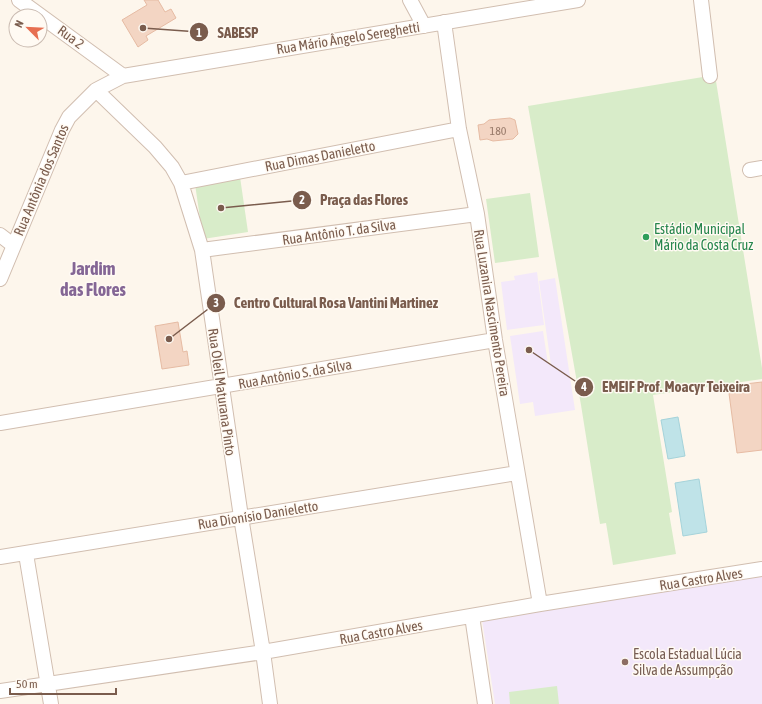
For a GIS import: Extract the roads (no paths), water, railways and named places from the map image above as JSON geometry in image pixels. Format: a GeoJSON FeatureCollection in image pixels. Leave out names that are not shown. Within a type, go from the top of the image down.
{"type":"FeatureCollection","features":[{"type":"Feature","properties":{"kind":"street","name":"Rua 2"},"geometry":{"type":"LineString","coordinates":[[19,0],[123,76]]}},
{"type":"Feature","properties":{"kind":"street"},"geometry":{"type":"LineString","coordinates":[[410,0],[424,26]]}},
{"type":"Feature","properties":{"kind":"street","name":"Rua Mário Ângelo Sereghetti"},"geometry":{"type":"LineString","coordinates":[[96,90],[123,76],[578,0]]}},
{"type":"Feature","properties":{"kind":"street"},"geometry":{"type":"LineString","coordinates":[[701,0],[710,76]]}},
{"type":"Feature","properties":{"kind":"street","name":"Rua Luzanira Nascimento Pereira"},"geometry":{"type":"LineString","coordinates":[[444,22],[460,129],[476,214],[495,340],[540,604]]}},
{"type":"Feature","properties":{"kind":"street","name":"Rua Oleil Maturana Pinto"},"geometry":{"type":"LineString","coordinates":[[96,90],[155,147],[172,167],[181,183],[202,250],[221,387],[270,704]]}},
{"type":"Feature","properties":{"kind":"street","name":"Rua Antônia dos Santos"},"geometry":{"type":"LineString","coordinates":[[0,280],[62,130],[69,117],[96,90]]}},
{"type":"Feature","properties":{"kind":"street","name":"Rua Dimas Danieletto"},"geometry":{"type":"LineString","coordinates":[[181,183],[460,129]]}},
{"type":"Feature","properties":{"kind":"street","name":"Rua Antônio T. da Silva"},"geometry":{"type":"LineString","coordinates":[[202,250],[476,214]]}},
{"type":"Feature","properties":{"kind":"street"},"geometry":{"type":"LineString","coordinates":[[0,236],[14,245]]}},
{"type":"Feature","properties":{"kind":"street","name":"Rua Antônio S. da Silva"},"geometry":{"type":"LineString","coordinates":[[0,422],[221,387],[495,340]]}},
{"type":"Feature","properties":{"kind":"street","name":"Rua Dionísio Danieletto"},"geometry":{"type":"LineString","coordinates":[[0,558],[517,473]]}},
{"type":"Feature","properties":{"kind":"street"},"geometry":{"type":"LineString","coordinates":[[26,554],[51,704]]}},
{"type":"Feature","properties":{"kind":"street","name":"Rua Castro Alves"},"geometry":{"type":"LineString","coordinates":[[0,691],[263,652],[540,604],[762,569]]}},
{"type":"Feature","properties":{"kind":"street"},"geometry":{"type":"LineString","coordinates":[[472,616],[485,704]]}},
{"type":"Feature","properties":{"kind":"water"},"geometry":{"type":"Polygon","coordinates":[[[678,417],[685,456],[668,459],[661,420],[678,417]]]}},
{"type":"Feature","properties":{"kind":"water"},"geometry":{"type":"Polygon","coordinates":[[[699,479],[707,532],[683,536],[675,483],[699,479]]]}},
{"type":"Feature","properties":{"kind":"place","name":"SABESP"},"geometry":{"type":"Point","coordinates":[143,28]}},
{"type":"Feature","properties":{"kind":"place","name":"Praça das Flores"},"geometry":{"type":"Point","coordinates":[221,208]}},
{"type":"Feature","properties":{"kind":"place","name":"Estádio Municipal Mário da Costa Cruz"},"geometry":{"type":"Point","coordinates":[646,237]}},
{"type":"Feature","properties":{"kind":"place","name":"Centro Cultural Rosa Vantini Martinez"},"geometry":{"type":"Point","coordinates":[169,339]}},
{"type":"Feature","properties":{"kind":"place","name":"EMEIF Prof. Moacyr Teixeira"},"geometry":{"type":"Point","coordinates":[529,350]}},
{"type":"Feature","properties":{"kind":"place","name":"Escola Estadual Lúcia Silva de Assumpção"},"geometry":{"type":"Point","coordinates":[625,662]}},
{"type":"Feature","properties":{"kind":"district","name":"Jardim das Flores"},"geometry":{"type":"Point","coordinates":[93,278]}}]}
